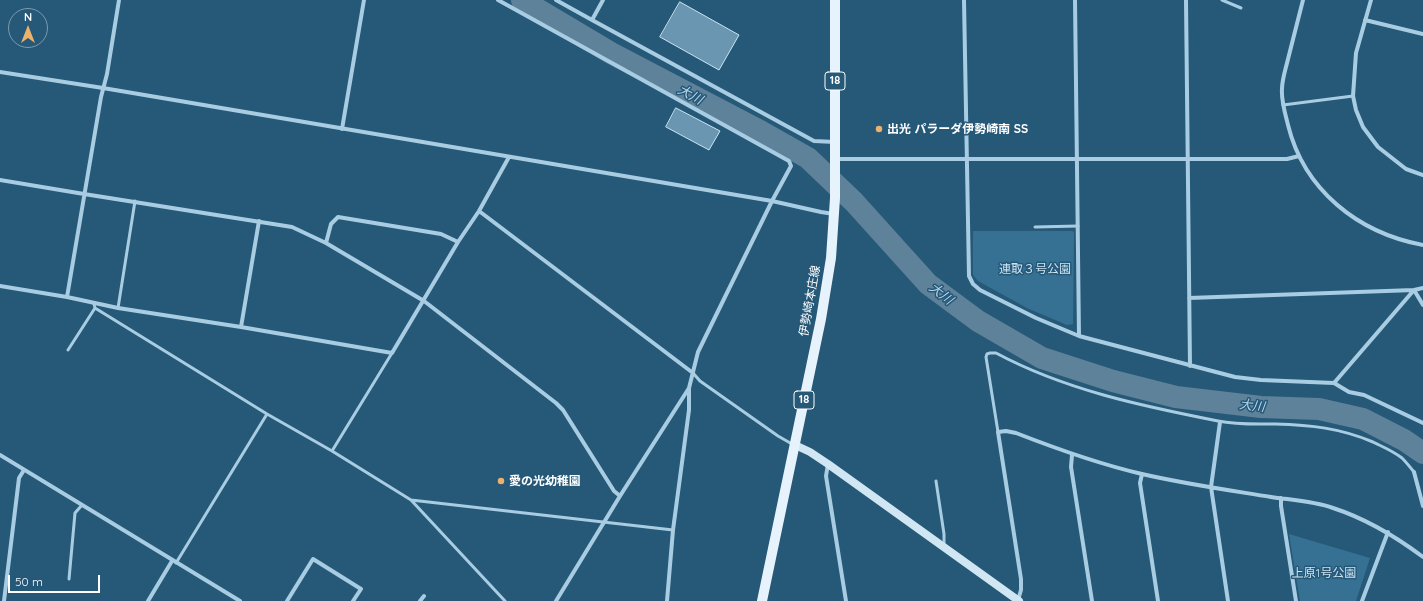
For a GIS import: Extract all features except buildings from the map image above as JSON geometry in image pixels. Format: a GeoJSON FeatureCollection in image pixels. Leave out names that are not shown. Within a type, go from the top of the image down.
{"type":"FeatureCollection","features":[{"type":"Feature","properties":{"kind":"main road","name":"伊勢崎本庄線"},"geometry":{"type":"LineString","coordinates":[[762,601],[827,285],[835,198],[835,0]]}},
{"type":"Feature","properties":{"kind":"street"},"geometry":{"type":"LineString","coordinates":[[67,297],[119,0]]}},
{"type":"Feature","properties":{"kind":"street"},"geometry":{"type":"LineString","coordinates":[[342,129],[364,0]]}},
{"type":"Feature","properties":{"kind":"street"},"geometry":{"type":"LineString","coordinates":[[498,0],[789,161],[791,166],[772,201],[698,352],[689,388],[689,410],[672,530],[667,601]]}},
{"type":"Feature","properties":{"kind":"street"},"geometry":{"type":"LineString","coordinates":[[556,0],[814,141],[835,142]]}},
{"type":"Feature","properties":{"kind":"street"},"geometry":{"type":"LineString","coordinates":[[592,20],[603,0]]}},
{"type":"Feature","properties":{"kind":"street"},"geometry":{"type":"LineString","coordinates":[[964,0],[969,276],[973,284],[980,290],[1036,318],[1079,336],[1190,366],[1242,378],[1334,383],[1349,392],[1364,395],[1423,423]]}},
{"type":"Feature","properties":{"kind":"street"},"geometry":{"type":"LineString","coordinates":[[1075,0],[1079,336]]}},
{"type":"Feature","properties":{"kind":"street"},"geometry":{"type":"LineString","coordinates":[[1186,0],[1190,366]]}},
{"type":"Feature","properties":{"kind":"street"},"geometry":{"type":"LineString","coordinates":[[1303,0],[1281,89],[1283,105],[1293,144],[1299,156],[1328,197],[1350,215],[1377,230],[1406,242],[1423,245]]}},
{"type":"Feature","properties":{"kind":"street"},"geometry":{"type":"LineString","coordinates":[[1371,0],[1356,53],[1353,96],[1356,110],[1363,127],[1378,147],[1406,169],[1423,175]]}},
{"type":"Feature","properties":{"kind":"street"},"geometry":{"type":"LineString","coordinates":[[1365,20],[1423,34]]}},
{"type":"Feature","properties":{"kind":"street"},"geometry":{"type":"LineString","coordinates":[[0,72],[772,201],[834,214]]}},
{"type":"Feature","properties":{"kind":"street"},"geometry":{"type":"LineString","coordinates":[[835,161],[967,159],[1287,159],[1299,156]]}},
{"type":"Feature","properties":{"kind":"street"},"geometry":{"type":"LineString","coordinates":[[0,286],[67,297],[94,306],[118,308],[241,327],[392,353],[458,242],[479,211],[509,157]]}},
{"type":"Feature","properties":{"kind":"street"},"geometry":{"type":"LineString","coordinates":[[0,180],[292,227],[326,242],[424,301],[556,403],[563,410],[614,491],[620,496]]}},
{"type":"Feature","properties":{"kind":"street"},"geometry":{"type":"LineString","coordinates":[[479,211],[693,373]]}},
{"type":"Feature","properties":{"kind":"street"},"geometry":{"type":"LineString","coordinates":[[326,242],[331,224],[338,217],[441,234],[458,242]]}},
{"type":"Feature","properties":{"kind":"street"},"geometry":{"type":"LineString","coordinates":[[241,327],[259,221]]}},
{"type":"Feature","properties":{"kind":"street"},"geometry":{"type":"LineString","coordinates":[[1189,298],[1414,290],[1423,288]]}},
{"type":"Feature","properties":{"kind":"street"},"geometry":{"type":"LineString","coordinates":[[1414,290],[1423,305]]}},
{"type":"Feature","properties":{"kind":"street"},"geometry":{"type":"LineString","coordinates":[[1334,383],[1414,290]]}},
{"type":"Feature","properties":{"kind":"street"},"geometry":{"type":"LineString","coordinates":[[556,601],[620,496],[689,388]]}},
{"type":"Feature","properties":{"kind":"street"},"geometry":{"type":"LineString","coordinates":[[1220,422],[1211,487],[1228,601]]}},
{"type":"Feature","properties":{"kind":"street"},"geometry":{"type":"LineString","coordinates":[[795,445],[810,452],[828,464],[1019,600],[1021,579],[998,432],[1006,431],[1016,433],[1072,455],[1142,474],[1211,487],[1308,502],[1333,508],[1378,526],[1399,539],[1423,557]]}},
{"type":"Feature","properties":{"kind":"street"},"geometry":{"type":"LineString","coordinates":[[0,455],[240,601]]}},
{"type":"Feature","properties":{"kind":"street"},"geometry":{"type":"LineString","coordinates":[[1072,455],[1071,467],[1092,601]]}},
{"type":"Feature","properties":{"kind":"street"},"geometry":{"type":"LineString","coordinates":[[828,464],[826,476],[846,601]]}},
{"type":"Feature","properties":{"kind":"street"},"geometry":{"type":"LineString","coordinates":[[4,601],[19,478],[24,470]]}},
{"type":"Feature","properties":{"kind":"street"},"geometry":{"type":"LineString","coordinates":[[1414,472],[1423,506]]}},
{"type":"Feature","properties":{"kind":"street"},"geometry":{"type":"LineString","coordinates":[[1142,474],[1140,483],[1158,601]]}},
{"type":"Feature","properties":{"kind":"street"},"geometry":{"type":"LineString","coordinates":[[1281,498],[1296,601]]}},
{"type":"Feature","properties":{"kind":"street"},"geometry":{"type":"LineString","coordinates":[[1362,601],[1388,532]]}},
{"type":"Feature","properties":{"kind":"street"},"geometry":{"type":"LineString","coordinates":[[287,601],[313,559],[361,589],[353,601]]}},
{"type":"Feature","properties":{"kind":"street"},"geometry":{"type":"LineString","coordinates":[[148,601],[174,562]]}},
{"type":"Feature","properties":{"kind":"street"},"geometry":{"type":"LineString","coordinates":[[420,601],[424,596]]}},
{"type":"Feature","properties":{"kind":"lane"},"geometry":{"type":"LineString","coordinates":[[1222,0],[1241,8]]}},
{"type":"Feature","properties":{"kind":"lane"},"geometry":{"type":"LineString","coordinates":[[1283,105],[1353,96]]}},
{"type":"Feature","properties":{"kind":"lane"},"geometry":{"type":"LineString","coordinates":[[118,308],[135,201]]}},
{"type":"Feature","properties":{"kind":"lane"},"geometry":{"type":"LineString","coordinates":[[1035,227],[1078,226]]}},
{"type":"Feature","properties":{"kind":"lane"},"geometry":{"type":"LineString","coordinates":[[68,350],[94,306],[267,414],[332,451],[411,500],[505,601]]}},
{"type":"Feature","properties":{"kind":"lane"},"geometry":{"type":"LineString","coordinates":[[332,451],[392,353]]}},
{"type":"Feature","properties":{"kind":"lane"},"geometry":{"type":"LineString","coordinates":[[998,432],[986,357],[987,354],[990,353],[996,353],[1039,374],[1062,383],[1140,404],[1220,422],[1333,428],[1388,449],[1403,459],[1414,472]]}},
{"type":"Feature","properties":{"kind":"lane"},"geometry":{"type":"LineString","coordinates":[[693,373],[700,380],[778,436],[795,445]]}},
{"type":"Feature","properties":{"kind":"lane"},"geometry":{"type":"LineString","coordinates":[[174,562],[267,414]]}},
{"type":"Feature","properties":{"kind":"lane"},"geometry":{"type":"LineString","coordinates":[[936,481],[944,534],[944,546]]}},
{"type":"Feature","properties":{"kind":"lane"},"geometry":{"type":"LineString","coordinates":[[411,500],[604,522],[635,524],[672,530]]}},
{"type":"Feature","properties":{"kind":"lane"},"geometry":{"type":"LineString","coordinates":[[69,579],[75,513],[82,505]]}},
{"type":"Feature","properties":{"kind":"green space","name":"連取３号公園"},"geometry":{"type":"Polygon","coordinates":[[[973,231],[1074,232],[1073,324],[1067,325],[1027,308],[978,281],[973,275],[973,231]]]}},
{"type":"Feature","properties":{"kind":"green space","name":"上原1号公園"},"geometry":{"type":"Polygon","coordinates":[[[1289,534],[1370,558],[1356,601],[1300,601],[1289,534]]]}},
{"type":"Feature","properties":{"kind":"waterway","name":"大川"},"geometry":{"type":"LineString","coordinates":[[522,0],[611,53],[762,132],[808,158],[854,202],[928,284],[978,321],[1042,358],[1113,381],[1176,397],[1261,407],[1319,409],[1363,419],[1404,440],[1423,453]]}},
{"type":"Feature","properties":{"kind":"place","name":"出光 パラーダ伊勢崎南 SS"},"geometry":{"type":"Point","coordinates":[879,129]}},
{"type":"Feature","properties":{"kind":"place","name":"愛の光幼稚園"},"geometry":{"type":"Point","coordinates":[501,481]}}]}
